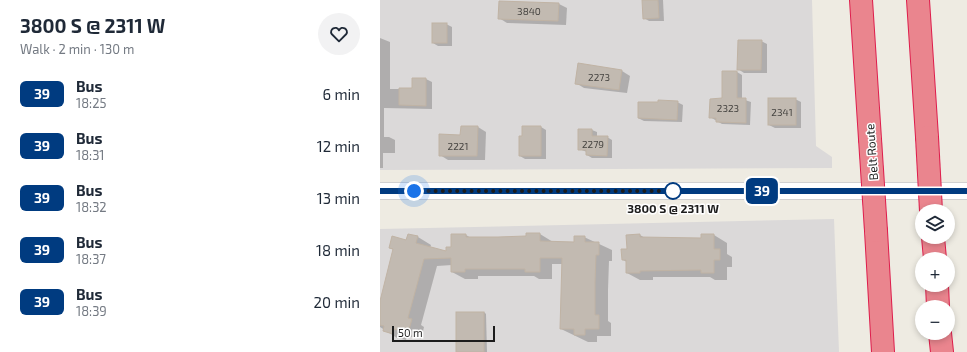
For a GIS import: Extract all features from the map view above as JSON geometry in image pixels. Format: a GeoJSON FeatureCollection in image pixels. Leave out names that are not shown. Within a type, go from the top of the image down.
{"type":"FeatureCollection","features":[{"type":"Feature","properties":{"kind":"highway","name":"Belt Route"},"geometry":{"type":"LineString","coordinates":[[861,0],[883,352]]}},
{"type":"Feature","properties":{"kind":"highway"},"geometry":{"type":"LineString","coordinates":[[918,0],[931,204]]}},
{"type":"Feature","properties":{"kind":"highway"},"geometry":{"type":"LineString","coordinates":[[941,340],[942,352]]}},
{"type":"Feature","properties":{"kind":"street"},"geometry":{"type":"LineString","coordinates":[[380,191],[967,190]]}},
{"type":"Feature","properties":{"kind":"shaded area"},"geometry":{"type":"Polygon","coordinates":[[[380,0],[812,0],[816,146],[832,157],[832,168],[380,170],[380,0]]]}},
{"type":"Feature","properties":{"kind":"shaded area"},"geometry":{"type":"Polygon","coordinates":[[[834,219],[839,352],[380,352],[380,229],[834,219]]]}},
{"type":"Feature","properties":{"kind":"building"},"geometry":{"type":"Polygon","coordinates":[[[642,0],[658,0],[659,18],[643,19],[642,0]]]}},
{"type":"Feature","properties":{"kind":"building"},"geometry":{"type":"Polygon","coordinates":[[[499,1],[559,3],[558,21],[498,19],[499,1]]]}},
{"type":"Feature","properties":{"kind":"building"},"geometry":{"type":"Polygon","coordinates":[[[432,23],[447,23],[447,43],[432,43],[432,23]]]}},
{"type":"Feature","properties":{"kind":"building"},"geometry":{"type":"Polygon","coordinates":[[[738,40],[762,40],[761,70],[737,70],[738,40]]]}},
{"type":"Feature","properties":{"kind":"building"},"geometry":{"type":"Polygon","coordinates":[[[578,63],[622,70],[619,90],[575,84],[578,63]]]}},
{"type":"Feature","properties":{"kind":"building"},"geometry":{"type":"Polygon","coordinates":[[[722,71],[737,71],[737,98],[746,98],[746,123],[716,122],[716,118],[709,118],[710,99],[722,98],[722,71]]]}},
{"type":"Feature","properties":{"kind":"building"},"geometry":{"type":"Polygon","coordinates":[[[412,78],[426,78],[426,106],[399,105],[399,88],[412,88],[412,78]]]}},
{"type":"Feature","properties":{"kind":"building"},"geometry":{"type":"Polygon","coordinates":[[[768,98],[796,98],[796,125],[768,125],[768,98]]]}},
{"type":"Feature","properties":{"kind":"building"},"geometry":{"type":"Polygon","coordinates":[[[658,100],[678,101],[677,120],[638,118],[638,102],[658,102],[658,100]]]}},
{"type":"Feature","properties":{"kind":"building"},"geometry":{"type":"Polygon","coordinates":[[[461,126],[478,126],[477,156],[439,156],[439,134],[460,135],[461,126]]]}},
{"type":"Feature","properties":{"kind":"building"},"geometry":{"type":"Polygon","coordinates":[[[522,126],[541,126],[541,156],[519,156],[519,136],[522,136],[522,126]]]}},
{"type":"Feature","properties":{"kind":"building"},"geometry":{"type":"Polygon","coordinates":[[[578,129],[592,129],[592,136],[608,136],[607,156],[586,155],[586,150],[578,150],[578,129]]]}},
{"type":"Feature","properties":{"kind":"building"},"geometry":{"type":"Polygon","coordinates":[[[526,233],[540,233],[540,241],[574,242],[574,236],[585,236],[585,242],[599,242],[599,255],[596,255],[595,315],[599,315],[599,329],[585,329],[585,335],[574,335],[574,329],[560,329],[562,258],[540,258],[540,272],[525,272],[525,269],[465,269],[465,272],[451,272],[451,258],[424,259],[408,318],[412,319],[408,333],[394,329],[393,334],[383,331],[384,326],[380,325],[380,301],[393,249],[389,248],[392,236],[406,240],[408,234],[418,236],[416,243],[446,251],[446,247],[451,247],[451,234],[466,234],[466,237],[498,237],[526,236],[526,233]]]}},
{"type":"Feature","properties":{"kind":"building"},"geometry":{"type":"Polygon","coordinates":[[[640,234],[640,237],[701,238],[701,234],[714,234],[714,249],[720,249],[720,260],[714,260],[714,273],[701,273],[701,270],[640,271],[640,273],[626,273],[626,260],[622,260],[621,249],[627,249],[626,235],[640,234]]]}},
{"type":"Feature","properties":{"kind":"building"},"geometry":{"type":"Polygon","coordinates":[[[456,312],[484,312],[484,352],[456,352],[456,312]]]}},
{"type":"Feature","properties":{"kind":"bus line","name":"39"},"geometry":{"type":"LineString","coordinates":[[380,191],[967,191]]}},
{"type":"Feature","properties":{"kind":"place","name":"3800 S @ 2311 W"},"geometry":{"type":"Point","coordinates":[673,191]}},
{"type":"Feature","properties":{"kind":"route"},"geometry":{"type":"LineString","coordinates":[[414,191],[676,191],[673,191]]}}]}
